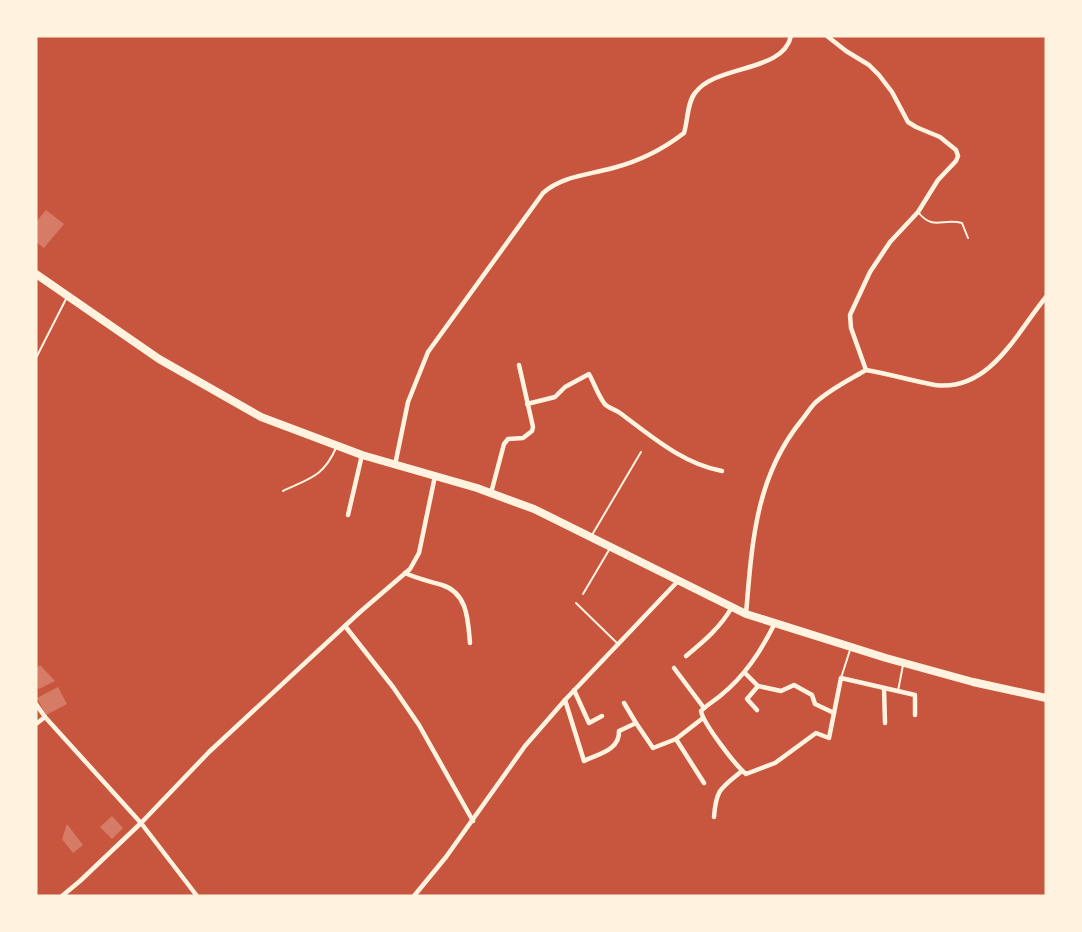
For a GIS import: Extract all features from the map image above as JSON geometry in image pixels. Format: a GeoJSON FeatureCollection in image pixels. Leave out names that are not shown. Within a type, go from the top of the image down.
{"type":"FeatureCollection","features":[{"type":"Feature","properties":{"kind":"highway"},"geometry":{"type":"LineString","coordinates":[[36,274],[159,359],[261,417],[362,455],[491,493],[534,509],[746,614],[904,663],[973,682],[1046,698]]}},
{"type":"Feature","properties":{"kind":"street"},"geometry":{"type":"LineString","coordinates":[[395,465],[408,402],[428,352],[543,194],[551,186],[564,180],[611,169],[659,151],[684,133],[691,99],[695,91],[716,78],[757,64],[783,51],[791,36]]}},
{"type":"Feature","properties":{"kind":"street"},"geometry":{"type":"LineString","coordinates":[[826,36],[869,65],[892,92],[909,122],[940,137],[956,150],[957,156],[956,161],[938,180],[918,212],[885,249],[870,272],[850,315],[851,328],[866,370]]}},
{"type":"Feature","properties":{"kind":"street"},"geometry":{"type":"LineString","coordinates":[[746,614],[752,542],[761,498],[771,471],[789,435],[815,403],[866,370],[935,385],[956,385],[984,373],[1007,350],[1046,297]]}},
{"type":"Feature","properties":{"kind":"street"},"geometry":{"type":"LineString","coordinates":[[491,493],[504,444],[508,439],[523,438],[532,432],[519,365]]}},
{"type":"Feature","properties":{"kind":"street"},"geometry":{"type":"LineString","coordinates":[[528,404],[555,397],[565,387],[589,374],[606,406],[617,411],[643,431],[693,463],[704,468],[722,471]]}},
{"type":"Feature","properties":{"kind":"street"},"geometry":{"type":"LineString","coordinates":[[348,515],[362,455]]}},
{"type":"Feature","properties":{"kind":"street"},"geometry":{"type":"LineString","coordinates":[[62,896],[141,823],[209,752],[405,573],[419,553],[435,477]]}},
{"type":"Feature","properties":{"kind":"street"},"geometry":{"type":"LineString","coordinates":[[405,573],[422,581],[442,585],[454,592],[464,604],[470,643]]}},
{"type":"Feature","properties":{"kind":"street"},"geometry":{"type":"LineString","coordinates":[[414,896],[473,821],[525,746],[574,690],[678,581]]}},
{"type":"Feature","properties":{"kind":"street"},"geometry":{"type":"LineString","coordinates":[[686,656],[709,638],[722,624],[732,607]]}},
{"type":"Feature","properties":{"kind":"street"},"geometry":{"type":"LineString","coordinates":[[775,623],[745,673],[701,711],[703,718],[746,774],[775,763],[816,733],[829,738],[841,678],[915,695],[915,715]]}},
{"type":"Feature","properties":{"kind":"street"},"geometry":{"type":"LineString","coordinates":[[345,626],[414,717],[473,821]]}},
{"type":"Feature","properties":{"kind":"street"},"geometry":{"type":"LineString","coordinates":[[674,668],[704,708]]}},
{"type":"Feature","properties":{"kind":"street"},"geometry":{"type":"LineString","coordinates":[[745,673],[758,686],[781,691],[794,685],[812,695],[815,704],[834,713]]}},
{"type":"Feature","properties":{"kind":"street"},"geometry":{"type":"LineString","coordinates":[[757,710],[747,699],[758,686]]}},
{"type":"Feature","properties":{"kind":"street"},"geometry":{"type":"LineString","coordinates":[[884,688],[885,723]]}},
{"type":"Feature","properties":{"kind":"street"},"geometry":{"type":"LineString","coordinates":[[574,690],[589,723],[602,716]]}},
{"type":"Feature","properties":{"kind":"street"},"geometry":{"type":"LineString","coordinates":[[565,700],[584,761],[613,747],[619,738],[619,731],[636,723]]}},
{"type":"Feature","properties":{"kind":"street"},"geometry":{"type":"LineString","coordinates":[[624,703],[654,748],[676,739],[703,718]]}},
{"type":"Feature","properties":{"kind":"street"},"geometry":{"type":"LineString","coordinates":[[36,704],[45,717],[141,823],[197,896]]}},
{"type":"Feature","properties":{"kind":"street"},"geometry":{"type":"LineString","coordinates":[[36,724],[45,717]]}},
{"type":"Feature","properties":{"kind":"street"},"geometry":{"type":"LineString","coordinates":[[676,739],[704,783]]}},
{"type":"Feature","properties":{"kind":"street"},"geometry":{"type":"LineString","coordinates":[[714,817],[715,801],[719,790],[742,771]]}},
{"type":"Feature","properties":{"kind":"lane"},"geometry":{"type":"LineString","coordinates":[[918,212],[925,221],[931,223],[954,221],[962,223],[968,238]]}},
{"type":"Feature","properties":{"kind":"lane"},"geometry":{"type":"LineString","coordinates":[[36,358],[68,295]]}},
{"type":"Feature","properties":{"kind":"lane"},"geometry":{"type":"LineString","coordinates":[[283,491],[319,474],[328,465],[337,446]]}},
{"type":"Feature","properties":{"kind":"lane"},"geometry":{"type":"LineString","coordinates":[[591,538],[641,452]]}},
{"type":"Feature","properties":{"kind":"lane"},"geometry":{"type":"LineString","coordinates":[[583,594],[610,547]]}},
{"type":"Feature","properties":{"kind":"lane"},"geometry":{"type":"LineString","coordinates":[[576,603],[618,644]]}},
{"type":"Feature","properties":{"kind":"lane"},"geometry":{"type":"LineString","coordinates":[[841,678],[851,647]]}},
{"type":"Feature","properties":{"kind":"lane"},"geometry":{"type":"LineString","coordinates":[[898,691],[904,663]]}},
{"type":"Feature","properties":{"kind":"building"},"geometry":{"type":"Polygon","coordinates":[[[46,210],[64,224],[44,248],[36,242],[36,222],[46,210]]]}},
{"type":"Feature","properties":{"kind":"building"},"geometry":{"type":"Polygon","coordinates":[[[40,665],[55,681],[39,689],[36,686],[36,669],[40,665]]]}},
{"type":"Feature","properties":{"kind":"building"},"geometry":{"type":"Polygon","coordinates":[[[58,687],[67,704],[46,715],[37,698],[58,687]]]}},
{"type":"Feature","properties":{"kind":"building"},"geometry":{"type":"Polygon","coordinates":[[[112,816],[123,828],[112,839],[100,827],[112,816]]]}},
{"type":"Feature","properties":{"kind":"building"},"geometry":{"type":"Polygon","coordinates":[[[67,824],[83,845],[73,853],[62,839],[67,824]]]}}]}
